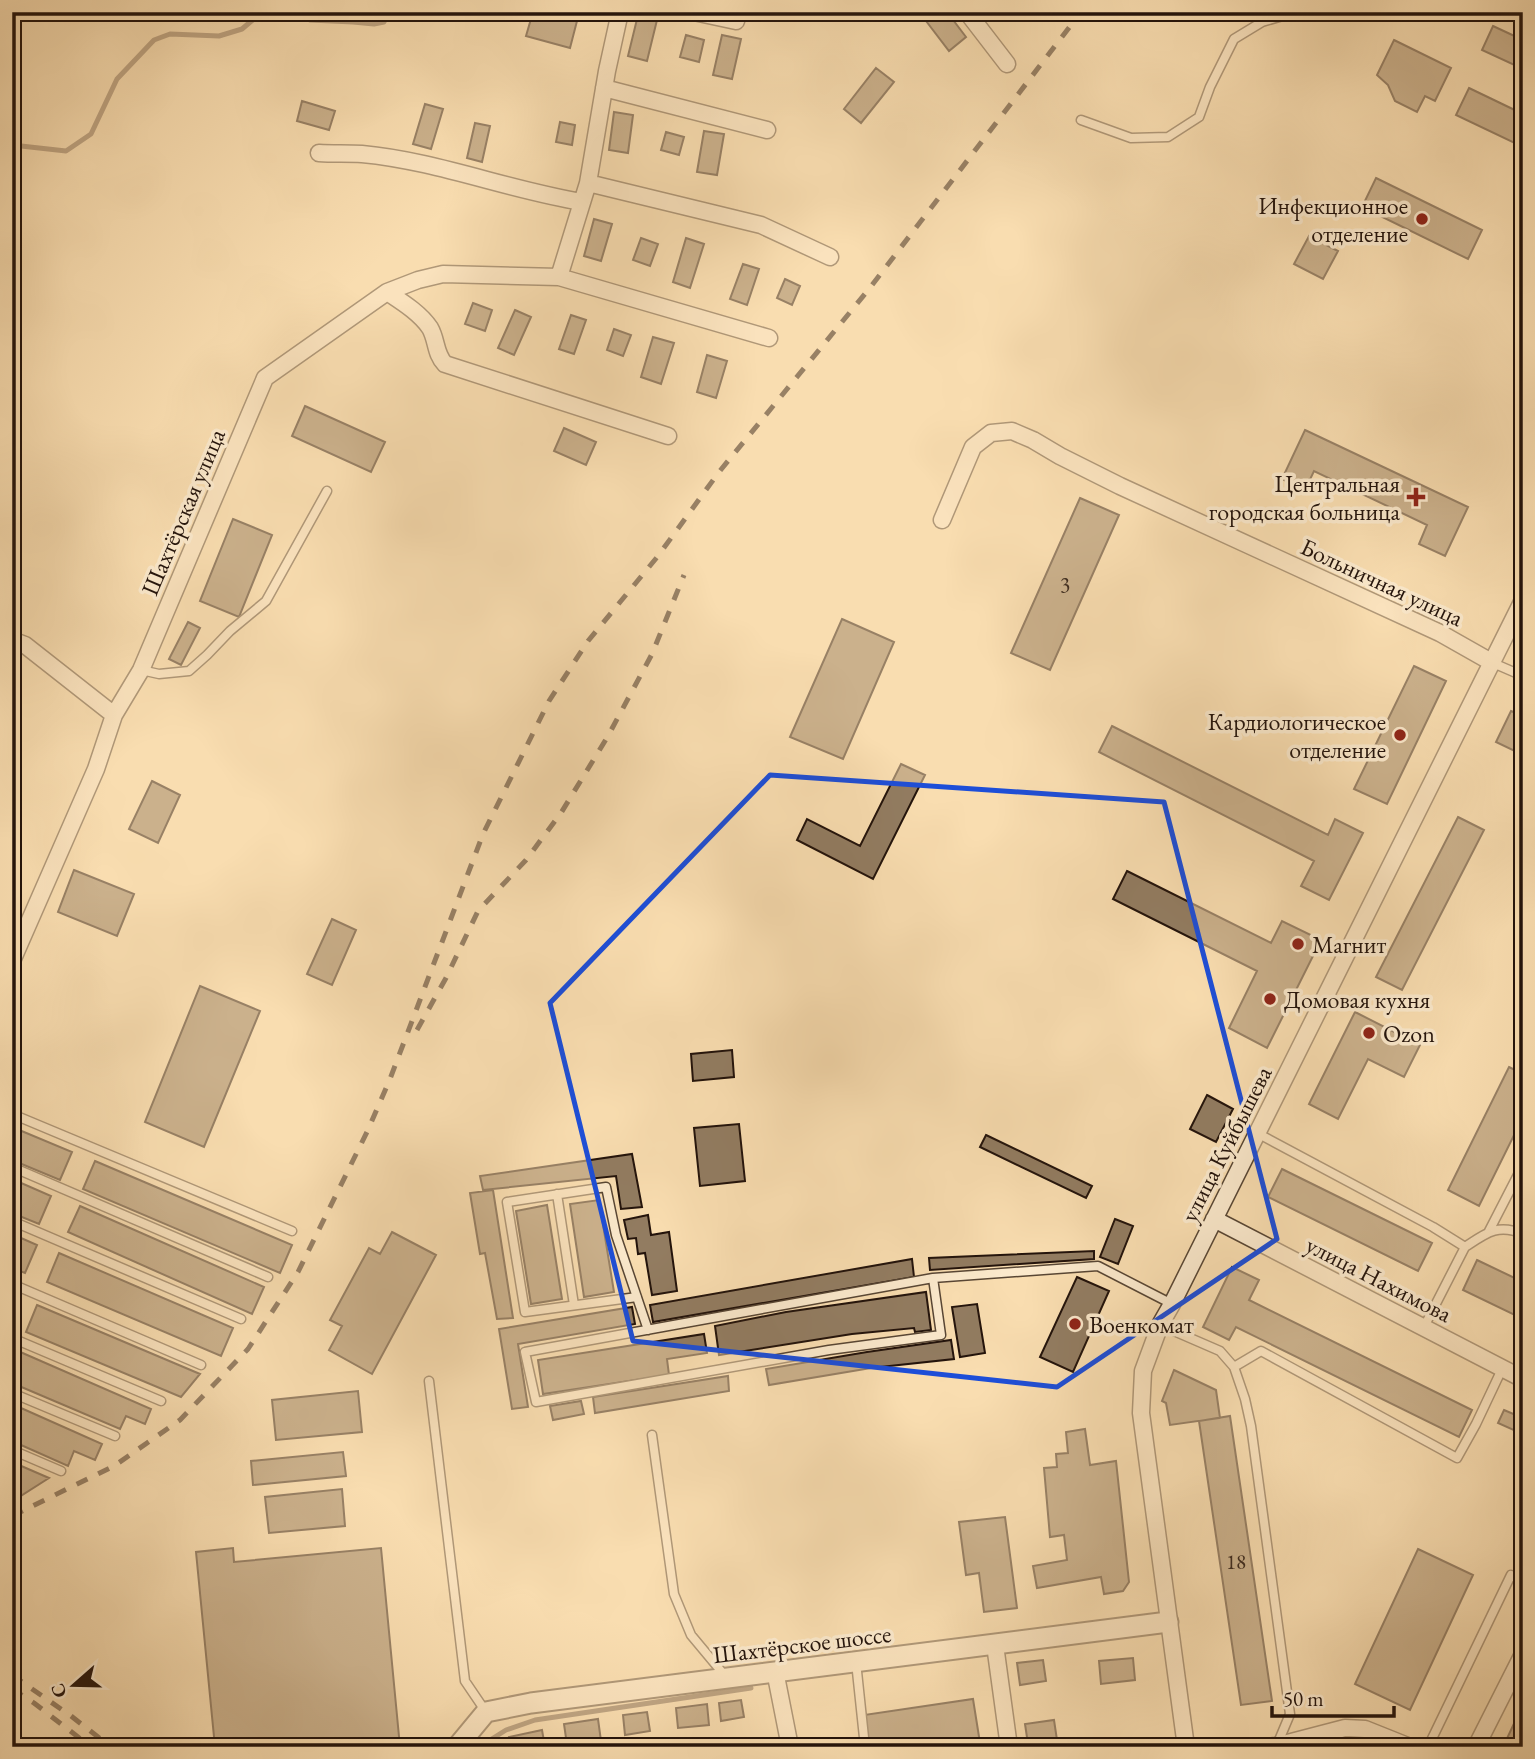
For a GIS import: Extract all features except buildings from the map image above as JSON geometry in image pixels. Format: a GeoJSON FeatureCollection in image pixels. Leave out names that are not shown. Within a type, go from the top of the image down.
{"type":"FeatureCollection","features":[{"type":"Feature","properties":{"kind":"street"},"geometry":{"type":"LineString","coordinates":[[559,277],[588,183],[604,88],[621,12]]}},
{"type":"Feature","properties":{"kind":"street"},"geometry":{"type":"LineString","coordinates":[[694,12],[736,21]]}},
{"type":"Feature","properties":{"kind":"street"},"geometry":{"type":"LineString","coordinates":[[967,12],[1007,64]]}},
{"type":"Feature","properties":{"kind":"street"},"geometry":{"type":"LineString","coordinates":[[604,88],[767,130]]}},
{"type":"Feature","properties":{"kind":"street"},"geometry":{"type":"LineString","coordinates":[[319,153],[362,155],[425,165],[543,196],[582,202]]}},
{"type":"Feature","properties":{"kind":"street"},"geometry":{"type":"LineString","coordinates":[[588,183],[761,225],[830,257]]}},
{"type":"Feature","properties":{"kind":"street","name":"Шахтёрская улица"},"geometry":{"type":"LineString","coordinates":[[12,961],[96,769],[114,715],[141,670],[265,378],[387,292],[443,274],[559,277],[769,338]]}},
{"type":"Feature","properties":{"kind":"street"},"geometry":{"type":"LineString","coordinates":[[387,292],[419,315],[432,330],[439,358],[445,364],[668,436]]}},
{"type":"Feature","properties":{"kind":"street","name":"Больничная улица"},"geometry":{"type":"LineString","coordinates":[[942,520],[973,447],[992,433],[1012,431],[1120,486],[1440,633],[1493,663]]}},
{"type":"Feature","properties":{"kind":"street","name":"улица Куйбышева"},"geometry":{"type":"LineString","coordinates":[[1186,1747],[1141,1413],[1143,1371],[1160,1325],[1523,600]]}},
{"type":"Feature","properties":{"kind":"street"},"geometry":{"type":"LineString","coordinates":[[12,640],[25,645],[114,715]]}},
{"type":"Feature","properties":{"kind":"street","name":"улица Нахимова"},"geometry":{"type":"LineString","coordinates":[[1214,1219],[1523,1379]]}},
{"type":"Feature","properties":{"kind":"street","name":"Шахтёрское шоссе"},"geometry":{"type":"LineString","coordinates":[[486,1712],[531,1703],[726,1677],[1168,1622]]}},
{"type":"Feature","properties":{"kind":"street"},"geometry":{"type":"LineString","coordinates":[[995,1645],[1009,1747]]}},
{"type":"Feature","properties":{"kind":"street"},"geometry":{"type":"LineString","coordinates":[[1476,1747],[1523,1654]]}},
{"type":"Feature","properties":{"kind":"street"},"geometry":{"type":"LineString","coordinates":[[775,1671],[790,1747]]}},
{"type":"Feature","properties":{"kind":"street"},"geometry":{"type":"LineString","coordinates":[[1507,1688],[1523,1696]]}},
{"type":"Feature","properties":{"kind":"street"},"geometry":{"type":"LineString","coordinates":[[457,1747],[486,1712]]}},
{"type":"Feature","properties":{"kind":"street"},"geometry":{"type":"LineString","coordinates":[[1267,1747],[1346,1728],[1365,1729],[1410,1747]]}},
{"type":"Feature","properties":{"kind":"lane"},"geometry":{"type":"LineString","coordinates":[[1081,120],[1131,138],[1168,137],[1199,117],[1210,87],[1234,39],[1262,22],[1296,12]]}},
{"type":"Feature","properties":{"kind":"lane"},"geometry":{"type":"LineString","coordinates":[[141,670],[159,674],[189,671],[230,631],[267,601],[327,491]]}},
{"type":"Feature","properties":{"kind":"lane"},"geometry":{"type":"LineString","coordinates":[[1493,663],[1523,676]]}},
{"type":"Feature","properties":{"kind":"lane"},"geometry":{"type":"LineString","coordinates":[[12,1114],[292,1231]]}},
{"type":"Feature","properties":{"kind":"lane"},"geometry":{"type":"LineString","coordinates":[[1257,1133],[1433,1227],[1465,1247]]}},
{"type":"Feature","properties":{"kind":"lane"},"geometry":{"type":"LineString","coordinates":[[1489,1231],[1523,1165]]}},
{"type":"Feature","properties":{"kind":"lane"},"geometry":{"type":"LineString","coordinates":[[12,1167],[268,1277]]}},
{"type":"Feature","properties":{"kind":"lane"},"geometry":{"type":"LineString","coordinates":[[637,1297],[526,1312],[507,1202],[606,1187],[617,1234],[648,1330]]}},
{"type":"Feature","properties":{"kind":"lane"},"geometry":{"type":"LineString","coordinates":[[556,1194],[574,1306]]}},
{"type":"Feature","properties":{"kind":"lane"},"geometry":{"type":"LineString","coordinates":[[12,1221],[241,1319]]}},
{"type":"Feature","properties":{"kind":"lane"},"geometry":{"type":"LineString","coordinates":[[1424,1327],[1465,1247],[1489,1231],[1509,1228],[1523,1234]]}},
{"type":"Feature","properties":{"kind":"lane"},"geometry":{"type":"LineString","coordinates":[[933,1278],[941,1335],[829,1350],[536,1402],[525,1352],[933,1278],[1098,1266],[1172,1304]]}},
{"type":"Feature","properties":{"kind":"lane"},"geometry":{"type":"LineString","coordinates":[[12,1284],[201,1365]]}},
{"type":"Feature","properties":{"kind":"lane"},"geometry":{"type":"LineString","coordinates":[[1160,1325],[1220,1351],[1234,1367],[1245,1399],[1251,1426],[1290,1714],[1276,1746]]}},
{"type":"Feature","properties":{"kind":"lane"},"geometry":{"type":"LineString","coordinates":[[12,1338],[161,1401]]}},
{"type":"Feature","properties":{"kind":"lane"},"geometry":{"type":"LineString","coordinates":[[1234,1367],[1261,1351],[1457,1458],[1502,1369]]}},
{"type":"Feature","properties":{"kind":"lane"},"geometry":{"type":"LineString","coordinates":[[429,1381],[465,1681],[486,1712]]}},
{"type":"Feature","properties":{"kind":"lane"},"geometry":{"type":"LineString","coordinates":[[12,1394],[115,1436]]}},
{"type":"Feature","properties":{"kind":"lane"},"geometry":{"type":"LineString","coordinates":[[652,1435],[674,1594],[691,1635],[726,1677]]}},
{"type":"Feature","properties":{"kind":"lane"},"geometry":{"type":"LineString","coordinates":[[12,1450],[61,1471]]}},
{"type":"Feature","properties":{"kind":"lane"},"geometry":{"type":"LineString","coordinates":[[1429,1747],[1511,1575],[1523,1580]]}},
{"type":"Feature","properties":{"kind":"lane"},"geometry":{"type":"LineString","coordinates":[[856,1662],[865,1747]]}},
{"type":"Feature","properties":{"kind":"lane"},"geometry":{"type":"LineString","coordinates":[[12,1741],[21,1747]]}},
{"type":"Feature","properties":{"kind":"highlighted area"},"geometry":{"type":"Polygon","coordinates":[[[770,775],[1164,802],[1277,1239],[1057,1387],[633,1341],[550,1003],[770,775]]]}},
{"type":"Feature","properties":{"kind":"waterway"},"geometry":{"type":"LineString","coordinates":[[12,145],[66,151],[91,134],[117,79],[154,40],[170,34],[219,36],[242,29],[262,12]]}},
{"type":"Feature","properties":{"kind":"waterway"},"geometry":{"type":"LineString","coordinates":[[292,12],[310,20],[374,24],[384,22],[389,12]]}},
{"type":"Feature","properties":{"kind":"waterway"},"geometry":{"type":"LineString","coordinates":[[479,1747],[506,1730],[535,1720],[751,1688]]}},
{"type":"Feature","properties":{"kind":"railway"},"geometry":{"type":"LineString","coordinates":[[12,1516],[114,1466],[180,1420],[248,1349],[298,1272],[367,1132],[390,1079],[483,834],[549,701],[588,641],[658,556],[719,472],[869,289],[1081,12]]}},
{"type":"Feature","properties":{"kind":"railway"},"geometry":{"type":"LineString","coordinates":[[417,1030],[478,911],[526,860],[561,813],[608,736],[652,654],[684,575]]}},
{"type":"Feature","properties":{"kind":"railway"},"geometry":{"type":"LineString","coordinates":[[12,1675],[111,1747]]}},
{"type":"Feature","properties":{"kind":"railway"},"geometry":{"type":"LineString","coordinates":[[12,1689],[91,1747]]}},
{"type":"Feature","properties":{"kind":"place","name":"Инфекционное отделение"},"geometry":{"type":"Point","coordinates":[1422,219]}},
{"type":"Feature","properties":{"kind":"place","name":"Центральная городская больница"},"geometry":{"type":"Point","coordinates":[1416,497]}},
{"type":"Feature","properties":{"kind":"place","name":"Кардиологическое отделение"},"geometry":{"type":"Point","coordinates":[1400,735]}},
{"type":"Feature","properties":{"kind":"place","name":"Магнит"},"geometry":{"type":"Point","coordinates":[1298,944]}},
{"type":"Feature","properties":{"kind":"place","name":"Домовая кухня"},"geometry":{"type":"Point","coordinates":[1270,999]}},
{"type":"Feature","properties":{"kind":"place","name":"Ozon"},"geometry":{"type":"Point","coordinates":[1369,1033]}},
{"type":"Feature","properties":{"kind":"place","name":"Военкомат"},"geometry":{"type":"Point","coordinates":[1075,1324]}}]}
